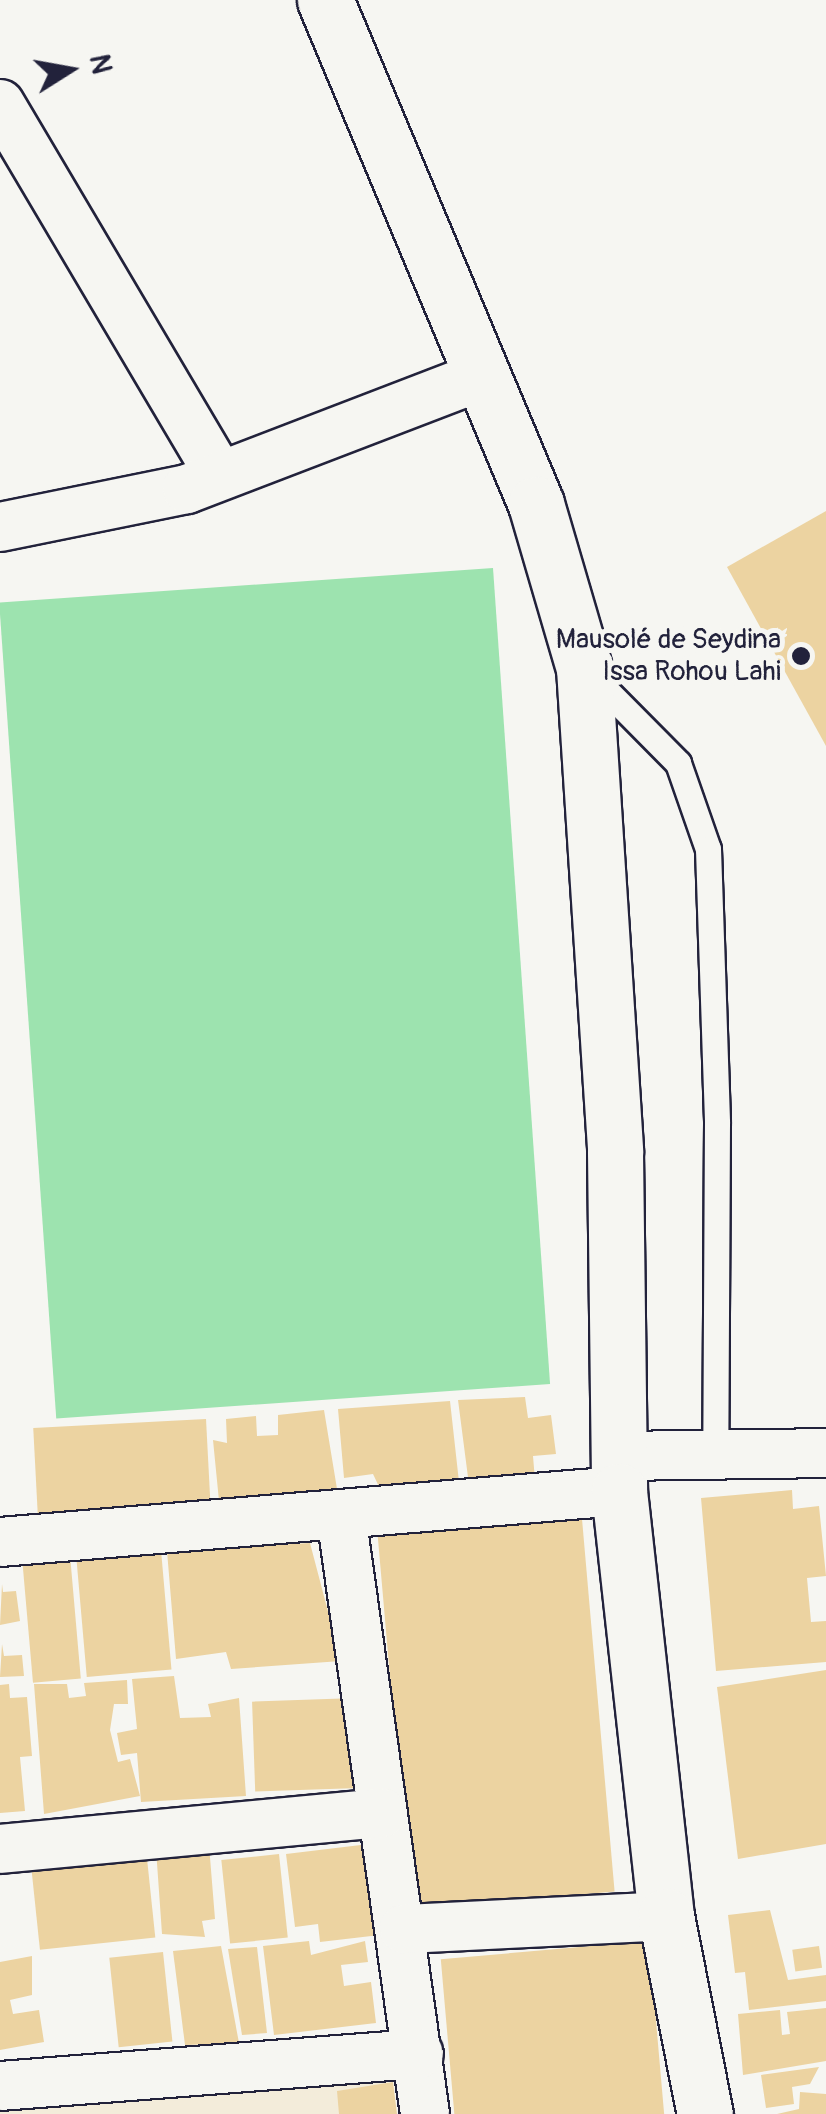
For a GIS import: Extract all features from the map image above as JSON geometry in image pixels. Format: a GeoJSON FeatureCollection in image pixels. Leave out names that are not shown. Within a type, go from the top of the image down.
{"type":"FeatureCollection","features":[{"type":"Feature","properties":{"kind":"main road"},"geometry":{"type":"LineString","coordinates":[[324,0],[479,377],[536,504],[584,668],[614,1134],[618,1474],[666,1916],[705,2114]]}},
{"type":"Feature","properties":{"kind":"street"},"geometry":{"type":"LineString","coordinates":[[0,104],[219,476]]}},
{"type":"Feature","properties":{"kind":"street"},"geometry":{"type":"LineString","coordinates":[[0,526],[164,496],[479,377]]}},
{"type":"Feature","properties":{"kind":"street"},"geometry":{"type":"LineString","coordinates":[[0,1542],[341,1515],[618,1474],[715,1454],[826,1453]]}},
{"type":"Feature","properties":{"kind":"street"},"geometry":{"type":"LineString","coordinates":[[341,1515],[382,1814],[404,1929],[425,2114]]}},
{"type":"Feature","properties":{"kind":"street"},"geometry":{"type":"LineString","coordinates":[[0,1849],[382,1814]]}},
{"type":"Feature","properties":{"kind":"street"},"geometry":{"type":"LineString","coordinates":[[404,1929],[666,1916]]}},
{"type":"Feature","properties":{"kind":"street"},"geometry":{"type":"LineString","coordinates":[[0,2086],[419,2054]]}},
{"type":"Feature","properties":{"kind":"lane"},"geometry":{"type":"LineString","coordinates":[[584,668],[678,763],[708,849],[717,1123],[715,1454]]}},
{"type":"Feature","properties":{"kind":"shaded area"},"geometry":{"type":"Polygon","coordinates":[[[387,2078],[391,2114],[0,2114],[0,2105],[387,2078]]]}},
{"type":"Feature","properties":{"kind":"green space"},"geometry":{"type":"Polygon","coordinates":[[[493,568],[550,1384],[56,1419],[0,602],[493,568]]]}},
{"type":"Feature","properties":{"kind":"building","name":"Mausolé de Seydina Issa Rohou Lahi"},"geometry":{"type":"Polygon","coordinates":[[[826,511],[826,746],[727,567],[826,511]]]}},
{"type":"Feature","properties":{"kind":"building"},"geometry":{"type":"Polygon","coordinates":[[[525,1397],[528,1418],[551,1415],[556,1454],[533,1456],[535,1480],[469,1485],[458,1400],[525,1397]]]}},
{"type":"Feature","properties":{"kind":"building"},"geometry":{"type":"Polygon","coordinates":[[[450,1401],[460,1491],[382,1493],[373,1474],[344,1478],[338,1409],[450,1401]]]}},
{"type":"Feature","properties":{"kind":"building"},"geometry":{"type":"Polygon","coordinates":[[[324,1410],[339,1501],[219,1501],[213,1440],[227,1443],[226,1419],[256,1416],[257,1436],[278,1435],[278,1415],[324,1410]]]}},
{"type":"Feature","properties":{"kind":"building"},"geometry":{"type":"Polygon","coordinates":[[[206,1419],[211,1505],[38,1514],[33,1428],[206,1419]]]}},
{"type":"Feature","properties":{"kind":"building"},"geometry":{"type":"Polygon","coordinates":[[[792,1490],[793,1509],[819,1506],[826,1576],[807,1578],[811,1622],[826,1621],[826,1662],[716,1671],[701,1498],[792,1490]]]}},
{"type":"Feature","properties":{"kind":"building"},"geometry":{"type":"Polygon","coordinates":[[[582,1519],[615,1892],[410,1909],[378,1537],[582,1519]]]}},
{"type":"Feature","properties":{"kind":"building"},"geometry":{"type":"Polygon","coordinates":[[[310,1543],[341,1661],[231,1669],[226,1652],[176,1659],[167,1551],[310,1543]]]}},
{"type":"Feature","properties":{"kind":"building"},"geometry":{"type":"Polygon","coordinates":[[[161,1550],[171,1670],[87,1677],[76,1557],[161,1550]]]}},
{"type":"Feature","properties":{"kind":"building"},"geometry":{"type":"Polygon","coordinates":[[[70,1555],[81,1679],[33,1683],[22,1559],[70,1555]]]}},
{"type":"Feature","properties":{"kind":"building"},"geometry":{"type":"Polygon","coordinates":[[[2,1584],[3,1592],[16,1591],[20,1621],[0,1625],[2,1584]]]}},
{"type":"Feature","properties":{"kind":"building"},"geometry":{"type":"Polygon","coordinates":[[[2,1644],[4,1656],[22,1655],[24,1676],[0,1677],[2,1644]]]}},
{"type":"Feature","properties":{"kind":"building"},"geometry":{"type":"Polygon","coordinates":[[[826,1670],[826,1844],[738,1859],[717,1687],[826,1670]]]}},
{"type":"Feature","properties":{"kind":"building"},"geometry":{"type":"Polygon","coordinates":[[[174,1676],[180,1718],[211,1717],[208,1704],[239,1698],[246,1796],[141,1802],[137,1753],[121,1755],[117,1733],[137,1729],[132,1679],[174,1676]]]}},
{"type":"Feature","properties":{"kind":"building"},"geometry":{"type":"Polygon","coordinates":[[[127,1680],[128,1704],[114,1704],[110,1730],[118,1762],[130,1759],[140,1796],[44,1814],[34,1684],[67,1684],[69,1698],[86,1696],[84,1683],[127,1680]]]}},
{"type":"Feature","properties":{"kind":"building"},"geometry":{"type":"Polygon","coordinates":[[[9,1684],[10,1698],[27,1697],[32,1756],[20,1757],[25,1811],[0,1813],[0,1685],[9,1684]]]}},
{"type":"Feature","properties":{"kind":"building"},"geometry":{"type":"Polygon","coordinates":[[[356,1698],[359,1788],[255,1792],[252,1702],[356,1698]]]}},
{"type":"Feature","properties":{"kind":"building"},"geometry":{"type":"Polygon","coordinates":[[[369,1844],[380,1935],[320,1942],[318,1924],[295,1927],[286,1854],[369,1844]]]}},
{"type":"Feature","properties":{"kind":"building"},"geometry":{"type":"Polygon","coordinates":[[[209,1845],[215,1919],[202,1921],[205,1937],[162,1934],[156,1849],[209,1845]]]}},
{"type":"Feature","properties":{"kind":"building"},"geometry":{"type":"Polygon","coordinates":[[[146,1849],[155,1938],[40,1950],[31,1861],[146,1849]]]}},
{"type":"Feature","properties":{"kind":"building"},"geometry":{"type":"Polygon","coordinates":[[[279,1854],[288,1938],[230,1944],[221,1860],[279,1854]]]}},
{"type":"Feature","properties":{"kind":"building"},"geometry":{"type":"Polygon","coordinates":[[[770,1910],[788,1980],[826,1975],[826,2001],[749,2010],[745,1972],[735,1973],[728,1915],[770,1910]]]}},
{"type":"Feature","properties":{"kind":"building"},"geometry":{"type":"Polygon","coordinates":[[[309,1941],[311,1955],[365,1941],[368,1962],[341,1965],[344,1986],[371,1982],[376,2023],[274,2035],[263,1946],[309,1941]]]}},
{"type":"Feature","properties":{"kind":"building"},"geometry":{"type":"Polygon","coordinates":[[[649,1941],[664,2114],[454,2114],[441,1959],[649,1941]]]}},
{"type":"Feature","properties":{"kind":"building"},"geometry":{"type":"Polygon","coordinates":[[[221,1946],[239,2043],[185,2045],[173,1951],[221,1946]]]}},
{"type":"Feature","properties":{"kind":"building"},"geometry":{"type":"Polygon","coordinates":[[[819,1946],[822,1968],[795,1972],[792,1950],[819,1946]]]}},
{"type":"Feature","properties":{"kind":"building"},"geometry":{"type":"Polygon","coordinates":[[[257,1947],[267,2033],[242,2035],[228,1949],[257,1947]]]}},
{"type":"Feature","properties":{"kind":"building"},"geometry":{"type":"Polygon","coordinates":[[[163,1952],[172,2042],[119,2047],[109,1958],[163,1952]]]}},
{"type":"Feature","properties":{"kind":"building"},"geometry":{"type":"Polygon","coordinates":[[[32,1956],[32,1995],[10,2000],[13,2014],[39,2010],[44,2042],[0,2050],[0,1962],[32,1956]]]}},
{"type":"Feature","properties":{"kind":"building"},"geometry":{"type":"Polygon","coordinates":[[[826,2008],[826,2061],[743,2075],[738,2014],[780,2010],[782,2035],[790,2034],[787,2012],[826,2008]]]}},
{"type":"Feature","properties":{"kind":"building"},"geometry":{"type":"Polygon","coordinates":[[[819,2067],[810,2084],[792,2087],[794,2104],[766,2108],[761,2075],[819,2067]]]}},
{"type":"Feature","properties":{"kind":"building"},"geometry":{"type":"Polygon","coordinates":[[[393,2082],[397,2114],[339,2114],[337,2091],[393,2082]]]}},
{"type":"Feature","properties":{"kind":"building"},"geometry":{"type":"Polygon","coordinates":[[[800,2092],[826,2094],[826,2114],[777,2114],[799,2109],[800,2092]]]}},
{"type":"Feature","properties":{"kind":"place","name":"Mausolé de Seydina Issa Rohou Lahi"},"geometry":{"type":"Point","coordinates":[801,656]}}]}
